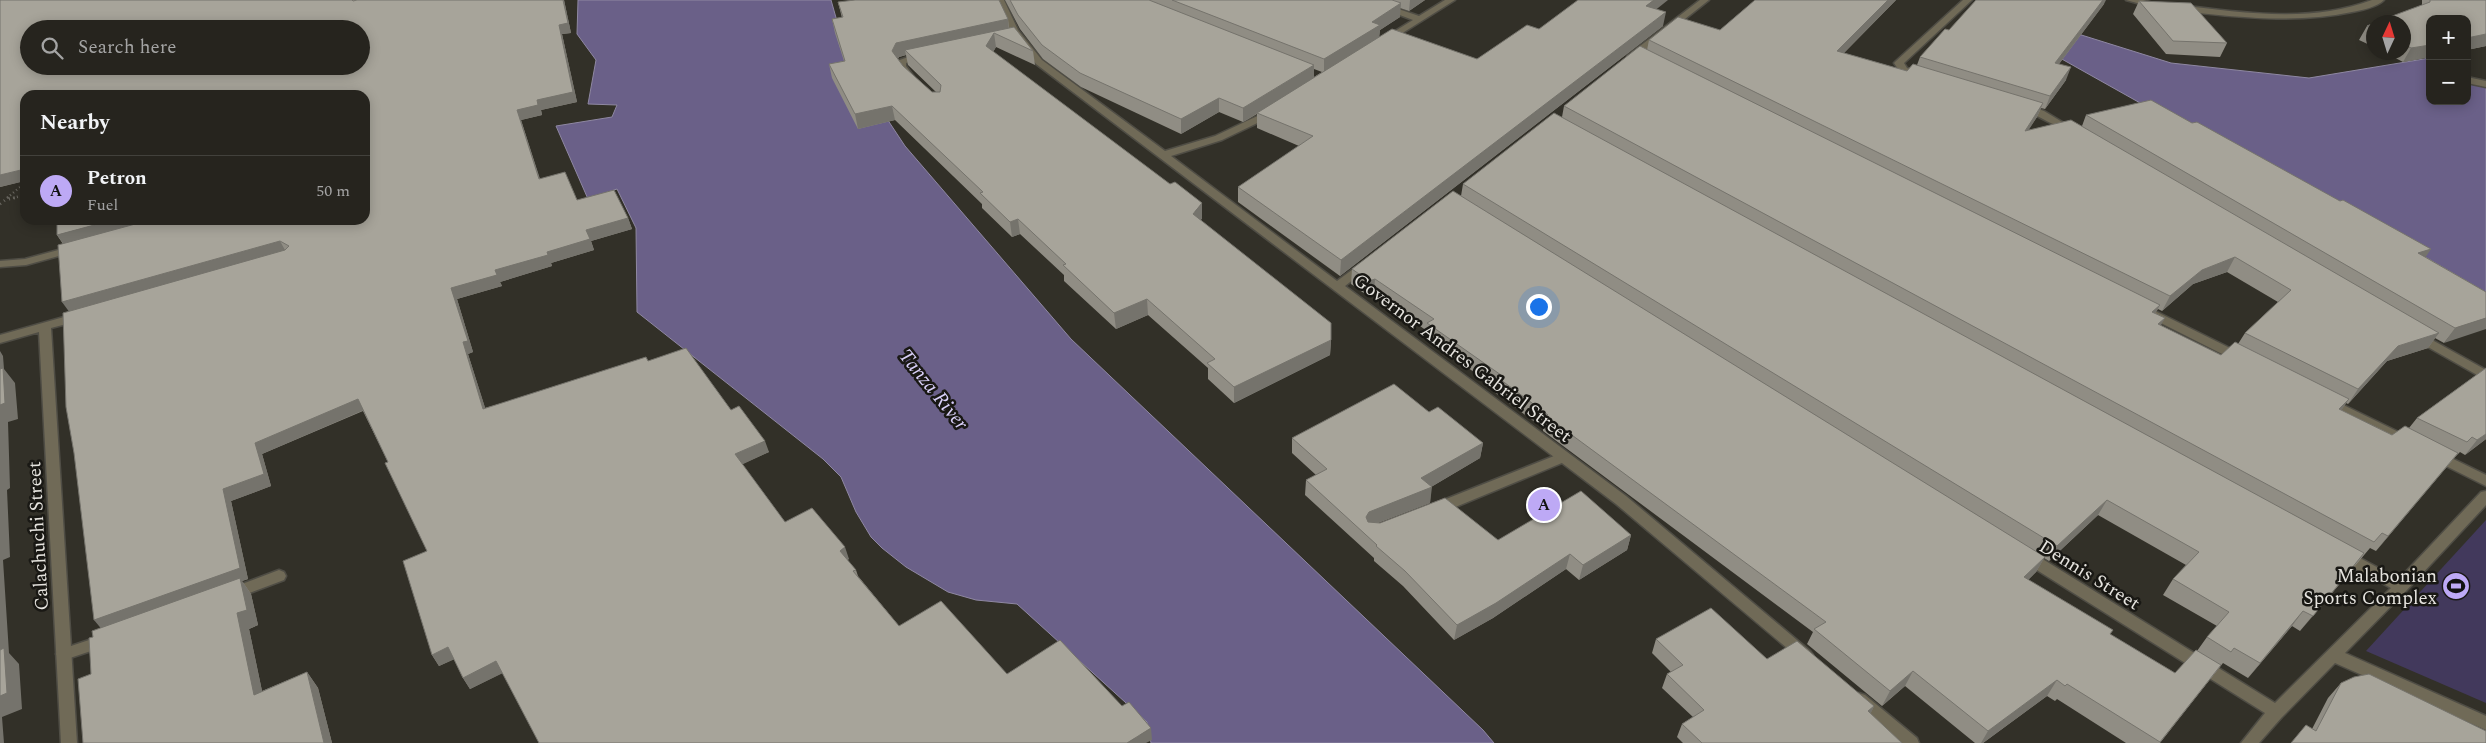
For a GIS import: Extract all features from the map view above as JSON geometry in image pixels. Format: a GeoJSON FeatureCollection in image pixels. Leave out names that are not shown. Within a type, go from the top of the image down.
{"type":"FeatureCollection","features":[{"type":"Feature","properties":{"kind":"street","name":"Governor Andres Gabriel Street"},"geometry":{"type":"LineString","coordinates":[[1000,0],[1013,37],[1039,62],[1621,500],[1819,666]]}},
{"type":"Feature","properties":{"kind":"street"},"geometry":{"type":"LineString","coordinates":[[1364,0],[1419,20]]}},
{"type":"Feature","properties":{"kind":"street"},"geometry":{"type":"LineString","coordinates":[[1373,49],[1451,0]]}},
{"type":"Feature","properties":{"kind":"street"},"geometry":{"type":"LineString","coordinates":[[1621,66],[1641,56],[1705,0]]}},
{"type":"Feature","properties":{"kind":"street"},"geometry":{"type":"LineString","coordinates":[[1930,78],[1903,70],[1899,63],[1968,0]]}},
{"type":"Feature","properties":{"kind":"street"},"geometry":{"type":"LineString","coordinates":[[2130,0],[2221,13],[2282,16],[2347,10],[2380,0]]}},
{"type":"Feature","properties":{"kind":"street"},"geometry":{"type":"LineString","coordinates":[[917,84],[901,66],[902,61],[934,52]]}},
{"type":"Feature","properties":{"kind":"street"},"geometry":{"type":"LineString","coordinates":[[2471,81],[2486,84]]}},
{"type":"Feature","properties":{"kind":"street"},"geometry":{"type":"LineString","coordinates":[[2015,104],[2041,114],[2082,137]]}},
{"type":"Feature","properties":{"kind":"street"},"geometry":{"type":"LineString","coordinates":[[1163,154],[1207,144],[1252,124],[1276,109]]}},
{"type":"Feature","properties":{"kind":"street"},"geometry":{"type":"LineString","coordinates":[[0,264],[26,262],[86,245]]}},
{"type":"Feature","properties":{"kind":"street"},"geometry":{"type":"LineString","coordinates":[[1338,286],[1376,257]]}},
{"type":"Feature","properties":{"kind":"street"},"geometry":{"type":"LineString","coordinates":[[2141,308],[2247,361]]}},
{"type":"Feature","properties":{"kind":"street"},"geometry":{"type":"LineString","coordinates":[[0,339],[92,313]]}},
{"type":"Feature","properties":{"kind":"street","name":"Calachuchi Street"},"geometry":{"type":"LineString","coordinates":[[45,326],[69,743]]}},
{"type":"Feature","properties":{"kind":"street"},"geometry":{"type":"LineString","coordinates":[[2409,330],[2486,376]]}},
{"type":"Feature","properties":{"kind":"street"},"geometry":{"type":"LineString","coordinates":[[2318,397],[2486,481]]}},
{"type":"Feature","properties":{"kind":"street"},"geometry":{"type":"LineString","coordinates":[[1418,515],[1564,457]]}},
{"type":"Feature","properties":{"kind":"street"},"geometry":{"type":"LineString","coordinates":[[2249,743],[2276,712],[2334,655],[2486,496]]}},
{"type":"Feature","properties":{"kind":"street"},"geometry":{"type":"LineString","coordinates":[[2330,549],[2400,587]]}},
{"type":"Feature","properties":{"kind":"street","name":"Dennis Street"},"geometry":{"type":"LineString","coordinates":[[2015,550],[2276,712]]}},
{"type":"Feature","properties":{"kind":"street"},"geometry":{"type":"LineString","coordinates":[[217,599],[279,576]]}},
{"type":"Feature","properties":{"kind":"street"},"geometry":{"type":"LineString","coordinates":[[64,654],[118,635]]}},
{"type":"Feature","properties":{"kind":"street"},"geometry":{"type":"LineString","coordinates":[[2334,655],[2486,722]]}},
{"type":"Feature","properties":{"kind":"street"},"geometry":{"type":"LineString","coordinates":[[1850,692],[1911,743]]}},
{"type":"Feature","properties":{"kind":"path"},"geometry":{"type":"LineString","coordinates":[[0,204],[20,187]]}},
{"type":"Feature","properties":{"kind":"path"},"geometry":{"type":"LineString","coordinates":[[8,199],[20,195]]}},
{"type":"Feature","properties":{"kind":"shaded area","name":"Malabonian Sports Complex"},"geometry":{"type":"Polygon","coordinates":[[[2486,520],[2486,703],[2366,651],[2486,520]]]}},
{"type":"Feature","properties":{"kind":"water","name":"Tanza River"},"geometry":{"type":"Polygon","coordinates":[[[578,0],[831,0],[848,60],[905,146],[1071,339],[1483,730],[1494,743],[1151,743],[1147,722],[1017,604],[976,600],[948,592],[906,567],[882,548],[871,537],[856,512],[841,477],[823,459],[637,312],[636,228],[617,189],[588,199],[556,126],[612,117],[617,105],[588,104],[596,60],[577,34],[578,0]]]}},
{"type":"Feature","properties":{"kind":"water"},"geometry":{"type":"Polygon","coordinates":[[[2075,33],[2171,63],[2309,78],[2426,59],[2426,105],[2471,105],[2471,78],[2486,86],[2486,297],[2035,44],[2075,33]]]}},
{"type":"Feature","properties":{"kind":"building"},"geometry":{"type":"Polygon","coordinates":[[[0,0],[563,0],[568,23],[559,25],[573,92],[537,100],[538,105],[517,110],[539,179],[565,172],[577,200],[614,190],[628,218],[586,230],[590,239],[547,252],[548,255],[495,270],[497,275],[451,288],[468,341],[463,342],[483,409],[646,357],[648,361],[686,348],[731,410],[739,406],[765,441],[735,454],[785,522],[812,508],[845,547],[840,551],[856,570],[853,571],[899,626],[941,601],[1007,674],[1060,640],[1122,706],[1129,702],[1151,728],[1127,743],[539,743],[496,661],[463,678],[448,647],[432,655],[403,561],[427,551],[385,463],[388,462],[358,399],[255,443],[264,474],[223,489],[240,568],[94,620],[74,453],[66,407],[63,313],[285,250],[289,246],[280,241],[62,302],[58,245],[132,225],[370,225],[370,90],[20,90],[20,170],[0,175],[0,0]]]}},
{"type":"Feature","properties":{"kind":"building"},"geometry":{"type":"Polygon","coordinates":[[[855,0],[999,0],[1008,19],[896,43],[892,51],[903,66],[932,92],[940,92],[941,85],[905,50],[1014,27],[1033,51],[994,33],[986,46],[1170,184],[1175,182],[1202,203],[1193,214],[1331,323],[1331,340],[1234,387],[1207,363],[1215,359],[1147,299],[1114,313],[1018,219],[1010,222],[980,193],[983,192],[892,106],[855,114],[829,64],[845,61],[832,19],[843,17],[838,2],[855,0]]]}},
{"type":"Feature","properties":{"kind":"building"},"geometry":{"type":"Polygon","coordinates":[[[1010,0],[1149,0],[1314,65],[1243,108],[1219,98],[1181,119],[1080,73],[1042,45],[1018,15],[1010,0]]]}},
{"type":"Feature","properties":{"kind":"building"},"geometry":{"type":"Polygon","coordinates":[[[1172,0],[1392,0],[1401,3],[1372,22],[1380,25],[1324,59],[1172,0]]]}},
{"type":"Feature","properties":{"kind":"building"},"geometry":{"type":"Polygon","coordinates":[[[1578,0],[1654,0],[1646,6],[1666,12],[1341,260],[1238,187],[1313,136],[1257,113],[1392,29],[1477,59],[1527,25],[1539,29],[1578,0]]]}},
{"type":"Feature","properties":{"kind":"building"},"geometry":{"type":"Polygon","coordinates":[[[1755,0],[1888,0],[1837,51],[1907,71],[1913,64],[2043,103],[2025,131],[2071,120],[2439,333],[2398,346],[2358,389],[2245,333],[2291,290],[2235,257],[2202,270],[2170,296],[1649,40],[1678,17],[1720,30],[1755,0]]]}},
{"type":"Feature","properties":{"kind":"building"},"geometry":{"type":"Polygon","coordinates":[[[1976,0],[2103,0],[2055,63],[2071,67],[2050,96],[1920,57],[1945,29],[1949,30],[1976,0]]]}},
{"type":"Feature","properties":{"kind":"building"},"geometry":{"type":"Polygon","coordinates":[[[2430,0],[2486,0],[2486,34],[2471,37],[2471,15],[2426,15],[2426,46],[2411,48],[2411,15],[2395,15],[2430,2],[2430,0]]]}},
{"type":"Feature","properties":{"kind":"building"},"geometry":{"type":"Polygon","coordinates":[[[2139,1],[2191,3],[2227,43],[2173,41],[2139,1]]]}},
{"type":"Feature","properties":{"kind":"building"},"geometry":{"type":"Polygon","coordinates":[[[1640,46],[2160,305],[2152,312],[2165,318],[2158,324],[2221,355],[2235,342],[2349,399],[2339,409],[2392,435],[2405,426],[2458,453],[2388,536],[2382,533],[2374,542],[1564,106],[1640,46]]]}},
{"type":"Feature","properties":{"kind":"building"},"geometry":{"type":"Polygon","coordinates":[[[2151,100],[2192,123],[2197,122],[2431,249],[2418,253],[2486,292],[2486,318],[2455,328],[2086,115],[2151,100]]]}},
{"type":"Feature","properties":{"kind":"building"},"geometry":{"type":"Polygon","coordinates":[[[1554,113],[2364,553],[2313,616],[2303,611],[2260,663],[2234,648],[2231,652],[2207,637],[2229,612],[2173,579],[2199,552],[2107,500],[2057,546],[1463,184],[1554,113]]]}},
{"type":"Feature","properties":{"kind":"building"},"geometry":{"type":"Polygon","coordinates":[[[1453,191],[2045,557],[2024,577],[2113,630],[2110,634],[2175,673],[2196,650],[2221,665],[2160,742],[2067,684],[2065,686],[2057,680],[1988,731],[1913,671],[1890,691],[1814,629],[1826,622],[1546,416],[1548,415],[1497,377],[1501,375],[1427,323],[1434,319],[1375,279],[1369,281],[1352,269],[1453,191]]]}},
{"type":"Feature","properties":{"kind":"building"},"geometry":{"type":"Polygon","coordinates":[[[57,225],[94,225],[57,235],[57,225]]]}},
{"type":"Feature","properties":{"kind":"building"},"geometry":{"type":"Polygon","coordinates":[[[3,368],[5,403],[0,405],[0,369],[3,368]]]}},
{"type":"Feature","properties":{"kind":"building"},"geometry":{"type":"Polygon","coordinates":[[[2486,368],[2486,434],[2477,440],[2472,437],[2467,442],[2417,418],[2486,368]]]}},
{"type":"Feature","properties":{"kind":"building"},"geometry":{"type":"Polygon","coordinates":[[[1394,384],[1429,412],[1438,407],[1483,443],[1421,478],[1432,487],[1369,512],[1366,517],[1368,522],[1380,523],[1445,498],[1498,540],[1581,491],[1631,535],[1583,565],[1570,554],[1496,603],[1457,625],[1405,571],[1306,480],[1327,469],[1292,438],[1394,384]]]}},
{"type":"Feature","properties":{"kind":"building"},"geometry":{"type":"Polygon","coordinates":[[[240,578],[247,610],[237,613],[254,695],[307,672],[324,743],[83,743],[78,679],[91,674],[89,638],[93,637],[92,631],[240,578]]]}},
{"type":"Feature","properties":{"kind":"building"},"geometry":{"type":"Polygon","coordinates":[[[1711,608],[1767,659],[1797,641],[1874,706],[1868,711],[1902,743],[1702,743],[1682,724],[1704,710],[1667,674],[1683,665],[1656,639],[1711,608]]]}},
{"type":"Feature","properties":{"kind":"building"},"geometry":{"type":"Polygon","coordinates":[[[4,648],[7,693],[0,696],[0,650],[4,648]]]}},
{"type":"Feature","properties":{"kind":"building"},"geometry":{"type":"Polygon","coordinates":[[[2369,674],[2486,731],[2486,743],[2291,743],[2306,725],[2316,731],[2341,683],[2354,677],[2369,674]]]}},
{"type":"Feature","properties":{"kind":"place","name":"Petron"},"geometry":{"type":"Point","coordinates":[1544,505]}},
{"type":"Feature","properties":{"kind":"place","name":"Malabonian Sports Complex"},"geometry":{"type":"Point","coordinates":[2456,586]}}]}
